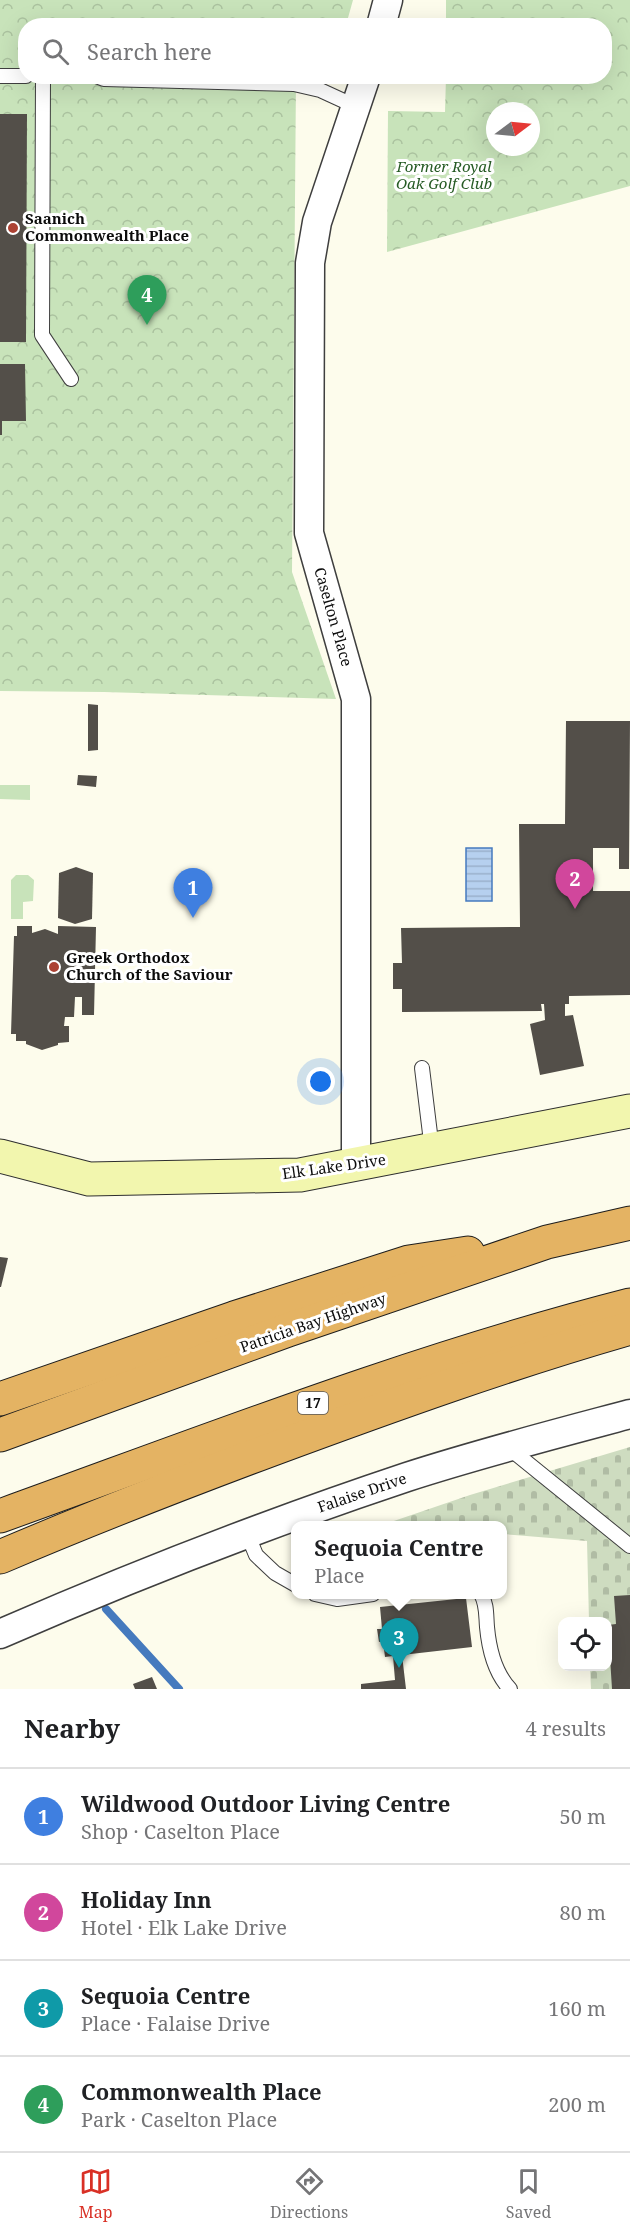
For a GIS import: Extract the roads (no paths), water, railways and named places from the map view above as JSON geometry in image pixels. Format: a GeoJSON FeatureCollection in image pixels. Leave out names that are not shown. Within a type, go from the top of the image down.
{"type":"FeatureCollection","features":[{"type":"Feature","properties":{"kind":"highway","name":"Patricia Bay Highway"},"geometry":{"type":"LineString","coordinates":[[0,1435],[288,1330],[547,1242],[630,1223]]}},
{"type":"Feature","properties":{"kind":"highway"},"geometry":{"type":"LineString","coordinates":[[0,1399],[234,1318],[409,1262],[547,1242]]}},
{"type":"Feature","properties":{"kind":"highway","name":"17"},"geometry":{"type":"LineString","coordinates":[[0,1516],[440,1360],[567,1321],[630,1305]]}},
{"type":"Feature","properties":{"kind":"highway"},"geometry":{"type":"LineString","coordinates":[[0,1557],[200,1477],[416,1396],[630,1328]]}},
{"type":"Feature","properties":{"kind":"street"},"geometry":{"type":"LineString","coordinates":[[383,18],[388,0]]}},
{"type":"Feature","properties":{"kind":"street","name":"Caselton Place"},"geometry":{"type":"LineString","coordinates":[[356,1165],[356,699],[309,533],[310,263],[317,222],[364,84]]}},
{"type":"Feature","properties":{"kind":"street","name":"Elk Lake Drive"},"geometry":{"type":"LineString","coordinates":[[0,1156],[89,1179],[300,1175],[630,1111]]}},
{"type":"Feature","properties":{"kind":"street","name":"Falaise Drive"},"geometry":{"type":"LineString","coordinates":[[0,1634],[121,1582],[247,1533],[507,1446],[630,1414]]}},
{"type":"Feature","properties":{"kind":"lane"},"geometry":{"type":"LineString","coordinates":[[0,76],[18,76]]}},
{"type":"Feature","properties":{"kind":"lane"},"geometry":{"type":"LineString","coordinates":[[43,84],[42,335],[71,379]]}},
{"type":"Feature","properties":{"kind":"lane"},"geometry":{"type":"LineString","coordinates":[[294,84],[320,90],[357,107]]}},
{"type":"Feature","properties":{"kind":"lane"},"geometry":{"type":"LineString","coordinates":[[422,1068],[432,1150]]}},
{"type":"Feature","properties":{"kind":"lane"},"geometry":{"type":"LineString","coordinates":[[507,1446],[630,1546]]}},
{"type":"Feature","properties":{"kind":"lane"},"geometry":{"type":"LineString","coordinates":[[247,1533],[256,1555],[275,1573],[291,1583]]}},
{"type":"Feature","properties":{"kind":"lane"},"geometry":{"type":"LineString","coordinates":[[484,1599],[489,1649],[495,1665],[510,1689]]}},
{"type":"Feature","properties":{"kind":"water"},"geometry":{"type":"Polygon","coordinates":[[[466,848],[492,848],[492,901],[466,901],[466,848]]]}},
{"type":"Feature","properties":{"kind":"waterway"},"geometry":{"type":"LineString","coordinates":[[106,1609],[179,1689]]}},
{"type":"Feature","properties":{"kind":"place","name":"Saanich Commonwealth Place"},"geometry":{"type":"Point","coordinates":[13,228]}},
{"type":"Feature","properties":{"kind":"place","name":"Commonwealth Place"},"geometry":{"type":"Point","coordinates":[147,325]}},
{"type":"Feature","properties":{"kind":"place","name":"Holiday Inn"},"geometry":{"type":"Point","coordinates":[575,909]}},
{"type":"Feature","properties":{"kind":"place","name":"Wildwood Outdoor Living Centre"},"geometry":{"type":"Point","coordinates":[193,918]}},
{"type":"Feature","properties":{"kind":"place","name":"Greek Orthodox Church of the Saviour"},"geometry":{"type":"Point","coordinates":[54,967]}},
{"type":"Feature","properties":{"kind":"place","name":"Sequoia Centre"},"geometry":{"type":"Point","coordinates":[399,1668]}},
{"type":"Feature","properties":{"kind":"park label","name":"Former Royal Oak Golf Club"},"geometry":{"type":"Point","coordinates":[444,176]}}]}
